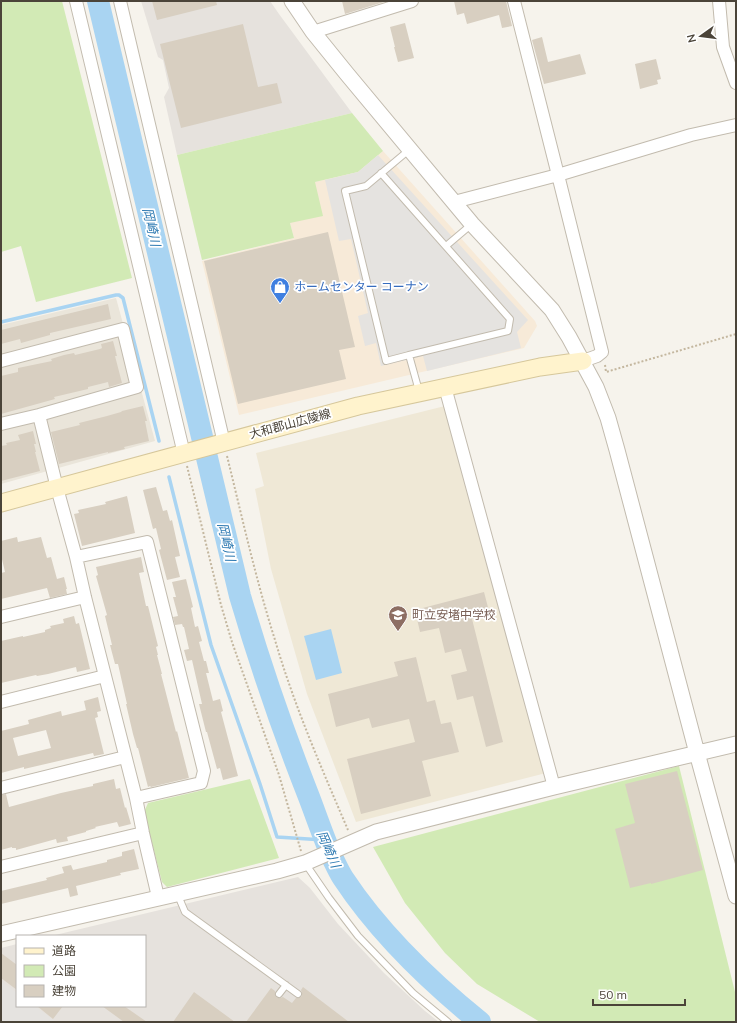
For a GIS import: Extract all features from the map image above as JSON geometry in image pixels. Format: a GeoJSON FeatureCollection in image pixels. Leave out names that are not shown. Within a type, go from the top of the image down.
{"type":"FeatureCollection","features":[{"type":"Feature","properties":{"kind":"main road","name":"大和郡山広陵線"},"geometry":{"type":"LineString","coordinates":[[1,504],[358,406],[540,367],[583,361]]}},
{"type":"Feature","properties":{"kind":"street"},"geometry":{"type":"LineString","coordinates":[[76,1],[184,454]]}},
{"type":"Feature","properties":{"kind":"street"},"geometry":{"type":"LineString","coordinates":[[120,1],[224,443]]}},
{"type":"Feature","properties":{"kind":"street"},"geometry":{"type":"LineString","coordinates":[[292,1],[313,32],[472,224],[552,310],[583,361],[596,387],[608,418],[617,450],[736,896]]}},
{"type":"Feature","properties":{"kind":"street"},"geometry":{"type":"LineString","coordinates":[[313,32],[412,1]]}},
{"type":"Feature","properties":{"kind":"street"},"geometry":{"type":"LineString","coordinates":[[514,1],[602,352],[597,356],[583,361]]}},
{"type":"Feature","properties":{"kind":"street"},"geometry":{"type":"LineString","coordinates":[[719,1],[723,47],[736,83]]}},
{"type":"Feature","properties":{"kind":"street"},"geometry":{"type":"LineString","coordinates":[[454,202],[558,175],[691,136],[736,125]]}},
{"type":"Feature","properties":{"kind":"street"},"geometry":{"type":"LineString","coordinates":[[1,361],[123,329],[138,387],[39,415],[1,424]]}},
{"type":"Feature","properties":{"kind":"street"},"geometry":{"type":"LineString","coordinates":[[445,387],[554,787]]}},
{"type":"Feature","properties":{"kind":"street"},"geometry":{"type":"LineString","coordinates":[[39,415],[136,798],[142,833],[158,897]]}},
{"type":"Feature","properties":{"kind":"street"},"geometry":{"type":"LineString","coordinates":[[76,557],[147,542],[204,771],[201,783],[136,798]]}},
{"type":"Feature","properties":{"kind":"street"},"geometry":{"type":"LineString","coordinates":[[1,617],[85,597]]}},
{"type":"Feature","properties":{"kind":"street"},"geometry":{"type":"LineString","coordinates":[[1,702],[105,676]]}},
{"type":"Feature","properties":{"kind":"street"},"geometry":{"type":"LineString","coordinates":[[1,934],[308,862],[376,832],[554,787],[736,744]]}},
{"type":"Feature","properties":{"kind":"street"},"geometry":{"type":"LineString","coordinates":[[1,788],[125,757]]}},
{"type":"Feature","properties":{"kind":"street"},"geometry":{"type":"LineString","coordinates":[[1,867],[142,833]]}},
{"type":"Feature","properties":{"kind":"lane"},"geometry":{"type":"LineString","coordinates":[[381,173],[510,319],[508,331],[386,361],[345,191],[366,186],[381,173],[410,150]]}},
{"type":"Feature","properties":{"kind":"lane"},"geometry":{"type":"LineString","coordinates":[[446,246],[472,224]]}},
{"type":"Feature","properties":{"kind":"lane"},"geometry":{"type":"LineString","coordinates":[[409,355],[419,393]]}},
{"type":"Feature","properties":{"kind":"lane"},"geometry":{"type":"LineString","coordinates":[[308,862],[328,898],[358,936],[413,993],[448,1022]]}},
{"type":"Feature","properties":{"kind":"lane"},"geometry":{"type":"LineString","coordinates":[[177,893],[185,912],[298,994]]}},
{"type":"Feature","properties":{"kind":"lane"},"geometry":{"type":"LineString","coordinates":[[279,994],[286,985]]}},
{"type":"Feature","properties":{"kind":"path"},"geometry":{"type":"LineString","coordinates":[[602,352],[606,372],[736,334]]}},
{"type":"Feature","properties":{"kind":"path"},"geometry":{"type":"LineString","coordinates":[[224,443],[255,570],[275,640],[294,699],[349,843]]}},
{"type":"Feature","properties":{"kind":"path"},"geometry":{"type":"LineString","coordinates":[[184,454],[221,605],[232,642],[279,775],[299,844]]}},
{"type":"Feature","properties":{"kind":"shaded area"},"geometry":{"type":"Polygon","coordinates":[[[141,1],[270,1],[352,113],[177,155],[164,97],[169,88],[163,60],[158,57],[141,1]]]}},
{"type":"Feature","properties":{"kind":"shaded area"},"geometry":{"type":"Polygon","coordinates":[[[383,151],[535,321],[537,326],[524,348],[239,415],[202,261],[294,238],[290,223],[315,182],[358,172],[383,151]]]}},
{"type":"Feature","properties":{"kind":"shaded area"},"geometry":{"type":"Polygon","coordinates":[[[378,155],[528,320],[517,332],[521,348],[427,371],[423,356],[381,366],[376,343],[365,346],[358,316],[368,313],[351,239],[339,241],[325,180],[358,172],[378,155]]]}},
{"type":"Feature","properties":{"kind":"shaded area"},"geometry":{"type":"Polygon","coordinates":[[[116,298],[155,441],[1,484],[1,325],[116,298]]]}},
{"type":"Feature","properties":{"kind":"shaded area","name":"町立安堵中学校"},"geometry":{"type":"Polygon","coordinates":[[[445,406],[546,773],[356,822],[307,694],[271,569],[255,489],[264,486],[256,453],[445,406]]]}},
{"type":"Feature","properties":{"kind":"shaded area"},"geometry":{"type":"Polygon","coordinates":[[[298,877],[310,888],[338,924],[384,973],[439,1022],[1,1022],[1,948],[16,944],[16,1007],[146,1007],[146,935],[55,935],[298,877]]]}},
{"type":"Feature","properties":{"kind":"shaded area"},"geometry":{"type":"Polygon","coordinates":[[[1,981],[16,992],[16,1007],[36,1007],[56,1022],[1,1022],[1,981]]]}},
{"type":"Feature","properties":{"kind":"green space"},"geometry":{"type":"Polygon","coordinates":[[[1,1],[62,1],[132,278],[36,302],[21,246],[1,252],[1,1]]]}},
{"type":"Feature","properties":{"kind":"green space"},"geometry":{"type":"Polygon","coordinates":[[[352,113],[383,151],[358,172],[315,182],[323,216],[290,223],[294,238],[202,260],[177,155],[352,113]]]}},
{"type":"Feature","properties":{"kind":"green space"},"geometry":{"type":"Polygon","coordinates":[[[679,766],[736,996],[736,1022],[540,1022],[477,984],[445,953],[405,903],[373,847],[679,766]]]}},
{"type":"Feature","properties":{"kind":"green space"},"geometry":{"type":"Polygon","coordinates":[[[250,779],[279,858],[167,887],[162,882],[144,812],[148,803],[250,779]]]}},
{"type":"Feature","properties":{"kind":"water"},"geometry":{"type":"Polygon","coordinates":[[[331,629],[342,673],[316,680],[304,636],[331,629]]]}},
{"type":"Feature","properties":{"kind":"building"},"geometry":{"type":"Polygon","coordinates":[[[152,1],[216,1],[217,5],[157,20],[152,1]]]}},
{"type":"Feature","properties":{"kind":"building"},"geometry":{"type":"Polygon","coordinates":[[[342,1],[387,1],[345,14],[342,1]]]}},
{"type":"Feature","properties":{"kind":"building"},"geometry":{"type":"Polygon","coordinates":[[[454,1],[506,1],[512,26],[502,28],[499,15],[467,24],[464,13],[457,15],[454,1]]]}},
{"type":"Feature","properties":{"kind":"building"},"geometry":{"type":"Polygon","coordinates":[[[405,23],[414,58],[398,62],[390,27],[405,23]]]}},
{"type":"Feature","properties":{"kind":"building"},"geometry":{"type":"Polygon","coordinates":[[[243,24],[258,87],[277,83],[282,103],[181,128],[160,44],[243,24]]]}},
{"type":"Feature","properties":{"kind":"building"},"geometry":{"type":"Polygon","coordinates":[[[542,37],[548,62],[580,54],[586,74],[544,84],[532,40],[542,37]]]}},
{"type":"Feature","properties":{"kind":"building"},"geometry":{"type":"Polygon","coordinates":[[[656,59],[661,79],[657,80],[658,84],[640,89],[635,64],[656,59]]]}},
{"type":"Feature","properties":{"kind":"building","name":"ホームセンター コーナン"},"geometry":{"type":"Polygon","coordinates":[[[328,232],[355,347],[339,350],[346,379],[238,404],[204,261],[328,232]]]}},
{"type":"Feature","properties":{"kind":"building"},"geometry":{"type":"Polygon","coordinates":[[[108,304],[111,319],[50,333],[50,335],[21,343],[20,339],[1,344],[1,330],[108,304]]]}},
{"type":"Feature","properties":{"kind":"building"},"geometry":{"type":"Polygon","coordinates":[[[113,341],[122,383],[109,387],[108,382],[88,387],[88,389],[54,397],[55,399],[1,414],[1,376],[18,372],[18,368],[52,361],[51,359],[64,355],[74,353],[75,355],[100,349],[102,348],[101,344],[113,341]]]}},
{"type":"Feature","properties":{"kind":"building"},"geometry":{"type":"Polygon","coordinates":[[[143,406],[147,421],[145,421],[149,441],[124,447],[125,449],[59,464],[51,432],[143,406]]]}},
{"type":"Feature","properties":{"kind":"building"},"geometry":{"type":"Polygon","coordinates":[[[33,431],[36,444],[34,444],[35,452],[40,471],[1,481],[1,446],[7,445],[6,443],[20,440],[18,435],[33,431]]]}},
{"type":"Feature","properties":{"kind":"building"},"geometry":{"type":"Polygon","coordinates":[[[156,487],[163,511],[167,510],[170,521],[172,520],[180,556],[175,557],[180,577],[167,580],[159,550],[161,549],[156,528],[153,529],[143,490],[156,487]]]}},
{"type":"Feature","properties":{"kind":"building"},"geometry":{"type":"Polygon","coordinates":[[[127,496],[135,533],[82,546],[74,514],[79,513],[78,510],[106,504],[105,502],[127,496]]]}},
{"type":"Feature","properties":{"kind":"building"},"geometry":{"type":"Polygon","coordinates":[[[17,537],[18,542],[41,537],[47,558],[51,557],[57,579],[64,577],[67,594],[50,598],[47,588],[1,599],[1,573],[5,572],[1,555],[1,541],[17,537]]]}},
{"type":"Feature","properties":{"kind":"building"},"geometry":{"type":"Polygon","coordinates":[[[141,557],[144,572],[139,573],[146,606],[148,606],[158,646],[156,647],[161,674],[189,778],[151,787],[148,787],[133,734],[118,664],[115,664],[110,645],[112,645],[105,616],[107,615],[96,576],[98,575],[96,567],[141,557]]]}},
{"type":"Feature","properties":{"kind":"building"},"geometry":{"type":"Polygon","coordinates":[[[186,579],[193,607],[191,608],[195,627],[198,626],[202,641],[199,642],[209,673],[206,673],[213,701],[220,699],[223,711],[221,712],[238,776],[223,780],[220,768],[217,769],[206,732],[199,704],[202,704],[192,660],[187,661],[184,650],[189,649],[184,627],[182,624],[175,625],[173,617],[178,616],[173,597],[176,597],[172,582],[186,579]]]}},
{"type":"Feature","properties":{"kind":"building"},"geometry":{"type":"Polygon","coordinates":[[[484,592],[490,615],[472,619],[503,742],[486,747],[473,696],[457,700],[451,675],[467,671],[461,649],[445,653],[439,628],[420,632],[415,610],[484,592]]]}},
{"type":"Feature","properties":{"kind":"building"},"geometry":{"type":"Polygon","coordinates":[[[74,616],[76,624],[79,623],[90,669],[77,672],[76,667],[1,683],[1,641],[45,632],[45,630],[51,628],[50,626],[64,623],[63,619],[74,616]]]}},
{"type":"Feature","properties":{"kind":"building"},"geometry":{"type":"Polygon","coordinates":[[[416,657],[427,702],[435,700],[441,724],[451,722],[459,752],[422,761],[431,796],[361,814],[347,759],[415,742],[409,719],[372,728],[369,718],[336,727],[328,694],[398,676],[394,662],[416,657]]]}},
{"type":"Feature","properties":{"kind":"building"},"geometry":{"type":"Polygon","coordinates":[[[98,697],[101,711],[97,712],[98,717],[95,718],[104,754],[94,756],[93,753],[1,773],[1,731],[29,724],[28,720],[61,711],[62,716],[86,710],[84,701],[98,697]],[[46,730],[13,738],[18,756],[51,748],[46,730]]]}},
{"type":"Feature","properties":{"kind":"building"},"geometry":{"type":"Polygon","coordinates":[[[677,771],[703,870],[630,888],[615,829],[635,823],[625,784],[677,771]]]}},
{"type":"Feature","properties":{"kind":"building"},"geometry":{"type":"Polygon","coordinates":[[[114,779],[116,789],[120,788],[131,824],[119,827],[117,822],[95,827],[96,828],[86,832],[67,837],[68,841],[57,843],[56,839],[16,850],[16,848],[12,847],[1,850],[1,795],[6,794],[9,807],[93,786],[93,784],[114,779]]]}},
{"type":"Feature","properties":{"kind":"building"},"geometry":{"type":"Polygon","coordinates":[[[134,849],[139,869],[76,886],[78,895],[70,897],[68,888],[1,904],[1,891],[47,880],[46,878],[64,873],[62,867],[71,865],[73,870],[107,862],[107,860],[122,856],[122,852],[134,849]]]}},
{"type":"Feature","properties":{"kind":"building"},"geometry":{"type":"Polygon","coordinates":[[[1,953],[16,964],[16,989],[1,978],[1,953]]]}},
{"type":"Feature","properties":{"kind":"building"},"geometry":{"type":"Polygon","coordinates":[[[303,987],[349,1022],[246,1022],[271,988],[275,991],[277,998],[283,997],[292,1003],[296,998],[302,996],[301,990],[303,987]]]}},
{"type":"Feature","properties":{"kind":"building"},"geometry":{"type":"Polygon","coordinates":[[[194,992],[235,1022],[173,1022],[194,992]]]}},
{"type":"Feature","properties":{"kind":"building"},"geometry":{"type":"Polygon","coordinates":[[[38,1007],[62,1007],[53,1019],[38,1007]]]}},
{"type":"Feature","properties":{"kind":"building"},"geometry":{"type":"Polygon","coordinates":[[[103,1007],[125,1007],[147,1022],[124,1022],[103,1007]]]}},
{"type":"Feature","properties":{"kind":"waterway","name":"岡崎川"},"geometry":{"type":"LineString","coordinates":[[98,1],[240,596],[290,747],[333,859],[343,878],[357,899],[406,955],[442,990],[480,1022]]}},
{"type":"Feature","properties":{"kind":"waterway"},"geometry":{"type":"LineString","coordinates":[[1,322],[116,295],[123,298],[159,441]]}},
{"type":"Feature","properties":{"kind":"waterway"},"geometry":{"type":"LineString","coordinates":[[169,477],[211,645],[277,837],[324,840]]}},
{"type":"Feature","properties":{"kind":"place","name":"ホームセンター コーナン"},"geometry":{"type":"Point","coordinates":[280,304]}},
{"type":"Feature","properties":{"kind":"place","name":"町立安堵中学校"},"geometry":{"type":"Point","coordinates":[398,632]}}]}
